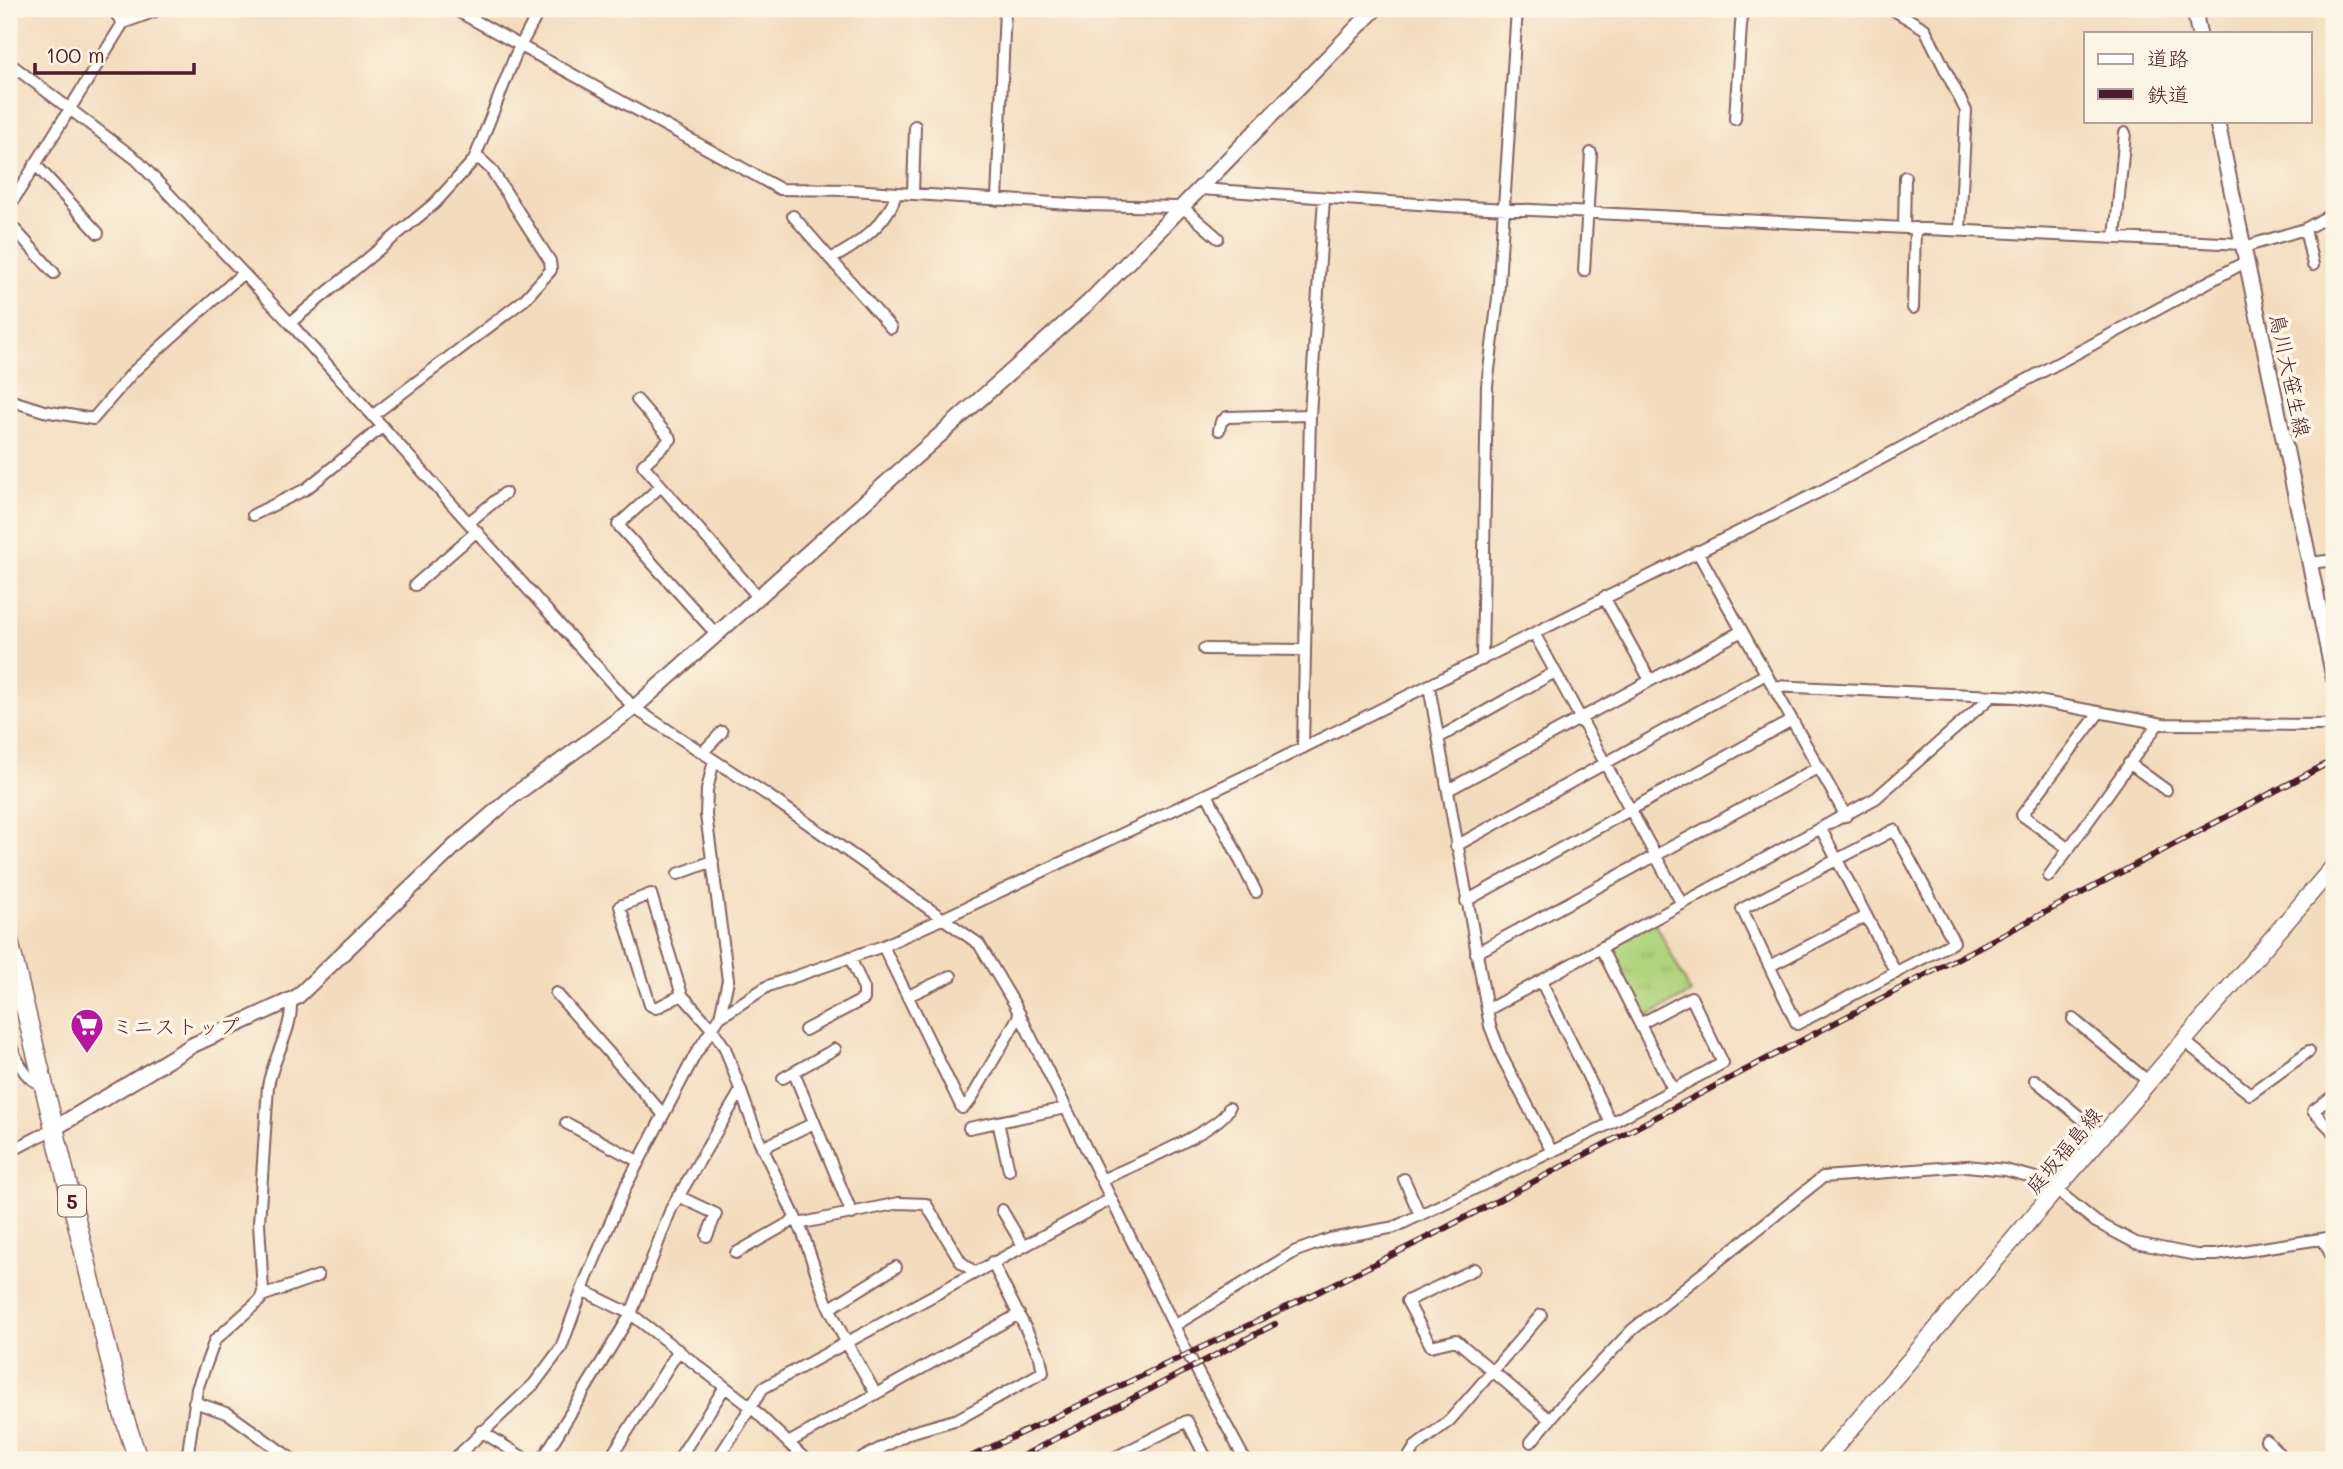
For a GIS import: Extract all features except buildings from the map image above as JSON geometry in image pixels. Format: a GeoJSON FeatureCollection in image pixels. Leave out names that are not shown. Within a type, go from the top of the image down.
{"type":"FeatureCollection","features":[{"type":"Feature","properties":{"kind":"main road","name":"庭坂福島線"},"geometry":{"type":"LineString","coordinates":[[1824,1460],[2334,866]]}},
{"type":"Feature","properties":{"kind":"main road","name":"5"},"geometry":{"type":"LineString","coordinates":[[9,941],[122,1410],[138,1460]]}},
{"type":"Feature","properties":{"kind":"street"},"geometry":{"type":"LineString","coordinates":[[112,9],[123,23]]}},
{"type":"Feature","properties":{"kind":"street"},"geometry":{"type":"LineString","coordinates":[[9,207],[123,23],[161,9]]}},
{"type":"Feature","properties":{"kind":"street"},"geometry":{"type":"LineString","coordinates":[[454,9],[780,190],[896,193],[1181,208],[1218,238]]}},
{"type":"Feature","properties":{"kind":"street"},"geometry":{"type":"LineString","coordinates":[[290,323],[435,203],[474,160],[519,46],[540,9]]}},
{"type":"Feature","properties":{"kind":"street"},"geometry":{"type":"LineString","coordinates":[[997,200],[1005,9]]}},
{"type":"Feature","properties":{"kind":"street"},"geometry":{"type":"LineString","coordinates":[[1482,660],[1487,386],[1498,298],[1517,9]]}},
{"type":"Feature","properties":{"kind":"street"},"geometry":{"type":"LineString","coordinates":[[1735,119],[1742,9]]}},
{"type":"Feature","properties":{"kind":"street"},"geometry":{"type":"LineString","coordinates":[[1892,9],[1925,29],[1966,111],[1960,230]]}},
{"type":"Feature","properties":{"kind":"street"},"geometry":{"type":"LineString","coordinates":[[2194,9],[2199,32]]}},
{"type":"Feature","properties":{"kind":"street"},"geometry":{"type":"LineString","coordinates":[[9,1152],[55,1128],[230,1025],[291,1001],[456,845],[504,804],[634,708],[1089,302],[1201,189],[1370,10]]}},
{"type":"Feature","properties":{"kind":"street"},"geometry":{"type":"LineString","coordinates":[[9,63],[137,160],[290,323],[634,708],[703,752],[979,944],[995,967],[1020,1014],[1174,1326],[1245,1460]]}},
{"type":"Feature","properties":{"kind":"street","name":"鳥川大笹生線"},"geometry":{"type":"LineString","coordinates":[[2217,122],[2334,679]]}},
{"type":"Feature","properties":{"kind":"street"},"geometry":{"type":"LineString","coordinates":[[913,194],[915,126]]}},
{"type":"Feature","properties":{"kind":"street"},"geometry":{"type":"LineString","coordinates":[[2115,238],[2125,133]]}},
{"type":"Feature","properties":{"kind":"street"},"geometry":{"type":"LineString","coordinates":[[1584,271],[1591,153]]}},
{"type":"Feature","properties":{"kind":"street"},"geometry":{"type":"LineString","coordinates":[[372,416],[524,300],[551,270],[550,261],[501,183],[483,162],[474,160]]}},
{"type":"Feature","properties":{"kind":"street"},"geometry":{"type":"LineString","coordinates":[[35,164],[98,233]]}},
{"type":"Feature","properties":{"kind":"street"},"geometry":{"type":"LineString","coordinates":[[1905,177],[1913,308]]}},
{"type":"Feature","properties":{"kind":"street"},"geometry":{"type":"LineString","coordinates":[[1201,189],[1504,209],[2115,238],[2244,251]]}},
{"type":"Feature","properties":{"kind":"street"},"geometry":{"type":"LineString","coordinates":[[830,258],[854,244],[875,226],[890,208],[896,193]]}},
{"type":"Feature","properties":{"kind":"street"},"geometry":{"type":"LineString","coordinates":[[1303,748],[1310,415],[1324,198]]}},
{"type":"Feature","properties":{"kind":"street"},"geometry":{"type":"LineString","coordinates":[[720,1017],[768,986],[883,946],[1207,794],[1825,489],[2244,251],[2320,223],[2334,212]]}},
{"type":"Feature","properties":{"kind":"street"},"geometry":{"type":"LineString","coordinates":[[793,216],[891,328]]}},
{"type":"Feature","properties":{"kind":"street"},"geometry":{"type":"LineString","coordinates":[[9,223],[54,273]]}},
{"type":"Feature","properties":{"kind":"street"},"geometry":{"type":"LineString","coordinates":[[2320,223],[2334,226]]}},
{"type":"Feature","properties":{"kind":"street"},"geometry":{"type":"LineString","coordinates":[[2305,229],[2313,265]]}},
{"type":"Feature","properties":{"kind":"street"},"geometry":{"type":"LineString","coordinates":[[9,400],[44,411],[93,419],[133,372],[242,274]]}},
{"type":"Feature","properties":{"kind":"street"},"geometry":{"type":"LineString","coordinates":[[637,400],[671,439],[643,465],[759,598]]}},
{"type":"Feature","properties":{"kind":"street"},"geometry":{"type":"LineString","coordinates":[[1219,429],[1221,422],[1227,417],[1310,415]]}},
{"type":"Feature","properties":{"kind":"street"},"geometry":{"type":"LineString","coordinates":[[253,515],[306,489],[382,427]]}},
{"type":"Feature","properties":{"kind":"street"},"geometry":{"type":"LineString","coordinates":[[661,486],[618,524],[717,635]]}},
{"type":"Feature","properties":{"kind":"street"},"geometry":{"type":"LineString","coordinates":[[469,522],[505,493]]}},
{"type":"Feature","properties":{"kind":"street"},"geometry":{"type":"LineString","coordinates":[[415,585],[477,531]]}},
{"type":"Feature","properties":{"kind":"street"},"geometry":{"type":"LineString","coordinates":[[1697,551],[1846,816]]}},
{"type":"Feature","properties":{"kind":"street"},"geometry":{"type":"LineString","coordinates":[[2311,563],[2334,560]]}},
{"type":"Feature","properties":{"kind":"street"},"geometry":{"type":"LineString","coordinates":[[1604,597],[1650,680]]}},
{"type":"Feature","properties":{"kind":"street"},"geometry":{"type":"LineString","coordinates":[[1448,790],[1742,631]]}},
{"type":"Feature","properties":{"kind":"street"},"geometry":{"type":"LineString","coordinates":[[1534,633],[1682,904]]}},
{"type":"Feature","properties":{"kind":"street"},"geometry":{"type":"LineString","coordinates":[[1204,649],[1305,650]]}},
{"type":"Feature","properties":{"kind":"street"},"geometry":{"type":"LineString","coordinates":[[1440,737],[1555,672]]}},
{"type":"Feature","properties":{"kind":"street"},"geometry":{"type":"LineString","coordinates":[[1456,846],[1766,674]]}},
{"type":"Feature","properties":{"kind":"street"},"geometry":{"type":"LineString","coordinates":[[1429,686],[1440,737],[1465,901],[1487,1010],[1502,1057],[1552,1152]]}},
{"type":"Feature","properties":{"kind":"street"},"geometry":{"type":"LineString","coordinates":[[1773,686],[2017,697],[2158,724],[2334,725]]}},
{"type":"Feature","properties":{"kind":"street"},"geometry":{"type":"LineString","coordinates":[[1487,1010],[1846,816],[1887,791],[1991,696]]}},
{"type":"Feature","properties":{"kind":"street"},"geometry":{"type":"LineString","coordinates":[[2069,849],[2022,815],[2098,714]]}},
{"type":"Feature","properties":{"kind":"street"},"geometry":{"type":"LineString","coordinates":[[1465,901],[1792,720]]}},
{"type":"Feature","properties":{"kind":"street"},"geometry":{"type":"LineString","coordinates":[[2049,876],[2158,724]]}},
{"type":"Feature","properties":{"kind":"street"},"geometry":{"type":"LineString","coordinates":[[703,752],[722,732]]}},
{"type":"Feature","properties":{"kind":"street"},"geometry":{"type":"LineString","coordinates":[[453,1460],[534,1384],[556,1356],[638,1161],[695,1055],[720,1017],[728,980],[706,803],[714,760]]}},
{"type":"Feature","properties":{"kind":"street"},"geometry":{"type":"LineString","coordinates":[[2129,763],[2166,790]]}},
{"type":"Feature","properties":{"kind":"street"},"geometry":{"type":"LineString","coordinates":[[1476,953],[1819,767]]}},
{"type":"Feature","properties":{"kind":"street"},"geometry":{"type":"LineString","coordinates":[[1207,794],[1255,892]]}},
{"type":"Feature","properties":{"kind":"street"},"geometry":{"type":"LineString","coordinates":[[1821,829],[1896,973]]}},
{"type":"Feature","properties":{"kind":"street"},"geometry":{"type":"LineString","coordinates":[[1894,830],[1954,942],[1797,1024],[1770,966],[1742,909],[1894,830]]}},
{"type":"Feature","properties":{"kind":"street"},"geometry":{"type":"LineString","coordinates":[[678,874],[713,861]]}},
{"type":"Feature","properties":{"kind":"street"},"geometry":{"type":"LineString","coordinates":[[682,995],[656,1008],[650,1005],[620,906],[651,894],[682,995],[725,1048],[762,1148],[797,1222],[830,1308],[876,1394]]}},
{"type":"Feature","properties":{"kind":"street"},"geometry":{"type":"LineString","coordinates":[[1770,966],[1866,916]]}},
{"type":"Feature","properties":{"kind":"street"},"geometry":{"type":"LineString","coordinates":[[883,946],[962,1108],[970,1101],[1020,1014]]}},
{"type":"Feature","properties":{"kind":"street"},"geometry":{"type":"LineString","coordinates":[[1601,948],[1674,1089]]}},
{"type":"Feature","properties":{"kind":"street"},"geometry":{"type":"LineString","coordinates":[[805,1030],[864,999],[864,989],[850,957]]}},
{"type":"Feature","properties":{"kind":"street"},"geometry":{"type":"LineString","coordinates":[[908,996],[951,976]]}},
{"type":"Feature","properties":{"kind":"street"},"geometry":{"type":"LineString","coordinates":[[1541,981],[1611,1122]]}},
{"type":"Feature","properties":{"kind":"street"},"geometry":{"type":"LineString","coordinates":[[556,993],[663,1114]]}},
{"type":"Feature","properties":{"kind":"street"},"geometry":{"type":"LineString","coordinates":[[1174,1326],[1296,1251],[1329,1239],[1395,1227],[1420,1216],[1552,1152],[1723,1063],[1691,997],[1640,1024]]}},
{"type":"Feature","properties":{"kind":"street"},"geometry":{"type":"LineString","coordinates":[[261,1296],[260,1195],[268,1086],[272,1064],[292,1015],[291,1001]]}},
{"type":"Feature","properties":{"kind":"street"},"geometry":{"type":"LineString","coordinates":[[2073,1019],[2149,1082]]}},
{"type":"Feature","properties":{"kind":"street"},"geometry":{"type":"LineString","coordinates":[[2184,1041],[2250,1094],[2309,1051]]}},
{"type":"Feature","properties":{"kind":"street"},"geometry":{"type":"LineString","coordinates":[[9,1043],[29,1077],[37,1084],[44,1084]]}},
{"type":"Feature","properties":{"kind":"street"},"geometry":{"type":"LineString","coordinates":[[783,1078],[835,1049]]}},
{"type":"Feature","properties":{"kind":"street"},"geometry":{"type":"LineString","coordinates":[[793,1073],[852,1214]]}},
{"type":"Feature","properties":{"kind":"street"},"geometry":{"type":"LineString","coordinates":[[2035,1080],[2103,1136]]}},
{"type":"Feature","properties":{"kind":"street"},"geometry":{"type":"LineString","coordinates":[[542,1460],[631,1314],[661,1232],[678,1196],[741,1090]]}},
{"type":"Feature","properties":{"kind":"street"},"geometry":{"type":"LineString","coordinates":[[2334,1095],[2313,1111],[2334,1132]]}},
{"type":"Feature","properties":{"kind":"street"},"geometry":{"type":"LineString","coordinates":[[969,1128],[1066,1108]]}},
{"type":"Feature","properties":{"kind":"street"},"geometry":{"type":"LineString","coordinates":[[1102,1180],[1206,1130],[1223,1117],[1229,1108]]}},
{"type":"Feature","properties":{"kind":"street"},"geometry":{"type":"LineString","coordinates":[[998,1122],[1009,1170]]}},
{"type":"Feature","properties":{"kind":"street"},"geometry":{"type":"LineString","coordinates":[[566,1123],[638,1161]]}},
{"type":"Feature","properties":{"kind":"street"},"geometry":{"type":"LineString","coordinates":[[762,1148],[814,1123]]}},
{"type":"Feature","properties":{"kind":"street"},"geometry":{"type":"LineString","coordinates":[[1531,1442],[1632,1331],[1823,1177],[1967,1166],[2035,1177],[2058,1189],[2115,1235],[2165,1250],[2216,1255],[2329,1238],[2334,1261]]}},
{"type":"Feature","properties":{"kind":"street"},"geometry":{"type":"LineString","coordinates":[[1404,1179],[1420,1216]]}},
{"type":"Feature","properties":{"kind":"street"},"geometry":{"type":"LineString","coordinates":[[678,1196],[716,1214],[706,1236]]}},
{"type":"Feature","properties":{"kind":"street"},"geometry":{"type":"LineString","coordinates":[[717,1460],[763,1388],[1111,1199]]}},
{"type":"Feature","properties":{"kind":"street"},"geometry":{"type":"LineString","coordinates":[[736,1253],[797,1222],[852,1214],[900,1203],[926,1204],[961,1262],[974,1272]]}},
{"type":"Feature","properties":{"kind":"street"},"geometry":{"type":"LineString","coordinates":[[1002,1210],[1023,1246]]}},
{"type":"Feature","properties":{"kind":"street"},"geometry":{"type":"LineString","coordinates":[[859,1460],[909,1433],[971,1412],[1043,1373],[1041,1357],[992,1262]]}},
{"type":"Feature","properties":{"kind":"street"},"geometry":{"type":"LineString","coordinates":[[830,1308],[896,1267]]}},
{"type":"Feature","properties":{"kind":"street"},"geometry":{"type":"LineString","coordinates":[[1475,1269],[1407,1301],[1431,1346],[1456,1340],[1550,1420]]}},
{"type":"Feature","properties":{"kind":"street"},"geometry":{"type":"LineString","coordinates":[[187,1460],[194,1402],[215,1340],[261,1296],[318,1276]]}},
{"type":"Feature","properties":{"kind":"street"},"geometry":{"type":"LineString","coordinates":[[582,1290],[631,1314],[751,1407],[806,1460]]}},
{"type":"Feature","properties":{"kind":"street"},"geometry":{"type":"LineString","coordinates":[[788,1443],[1019,1314]]}},
{"type":"Feature","properties":{"kind":"street"},"geometry":{"type":"LineString","coordinates":[[1407,1460],[1415,1447],[1450,1420],[1541,1315]]}},
{"type":"Feature","properties":{"kind":"street"},"geometry":{"type":"LineString","coordinates":[[609,1460],[678,1350]]}},
{"type":"Feature","properties":{"kind":"street"},"geometry":{"type":"LineString","coordinates":[[678,1460],[725,1387]]}},
{"type":"Feature","properties":{"kind":"street"},"geometry":{"type":"LineString","coordinates":[[194,1402],[229,1414],[293,1460]]}},
{"type":"Feature","properties":{"kind":"street"},"geometry":{"type":"LineString","coordinates":[[1110,1460],[1187,1421],[1207,1460]]}},
{"type":"Feature","properties":{"kind":"street"},"geometry":{"type":"LineString","coordinates":[[481,1431],[527,1460]]}},
{"type":"Feature","properties":{"kind":"street"},"geometry":{"type":"LineString","coordinates":[[2266,1440],[2285,1460]]}},
{"type":"Feature","properties":{"kind":"green space"},"geometry":{"type":"Polygon","coordinates":[[[1655,922],[1691,993],[1641,1020],[1605,950],[1655,922]]]}},
{"type":"Feature","properties":{"kind":"railway"},"geometry":{"type":"LineString","coordinates":[[964,1460],[1310,1296],[1434,1234],[2334,760]]}},
{"type":"Feature","properties":{"kind":"railway"},"geometry":{"type":"LineString","coordinates":[[1015,1460],[1275,1324]]}},
{"type":"Feature","properties":{"kind":"place","name":"ミニストップ"},"geometry":{"type":"Point","coordinates":[87,1055]}}]}
